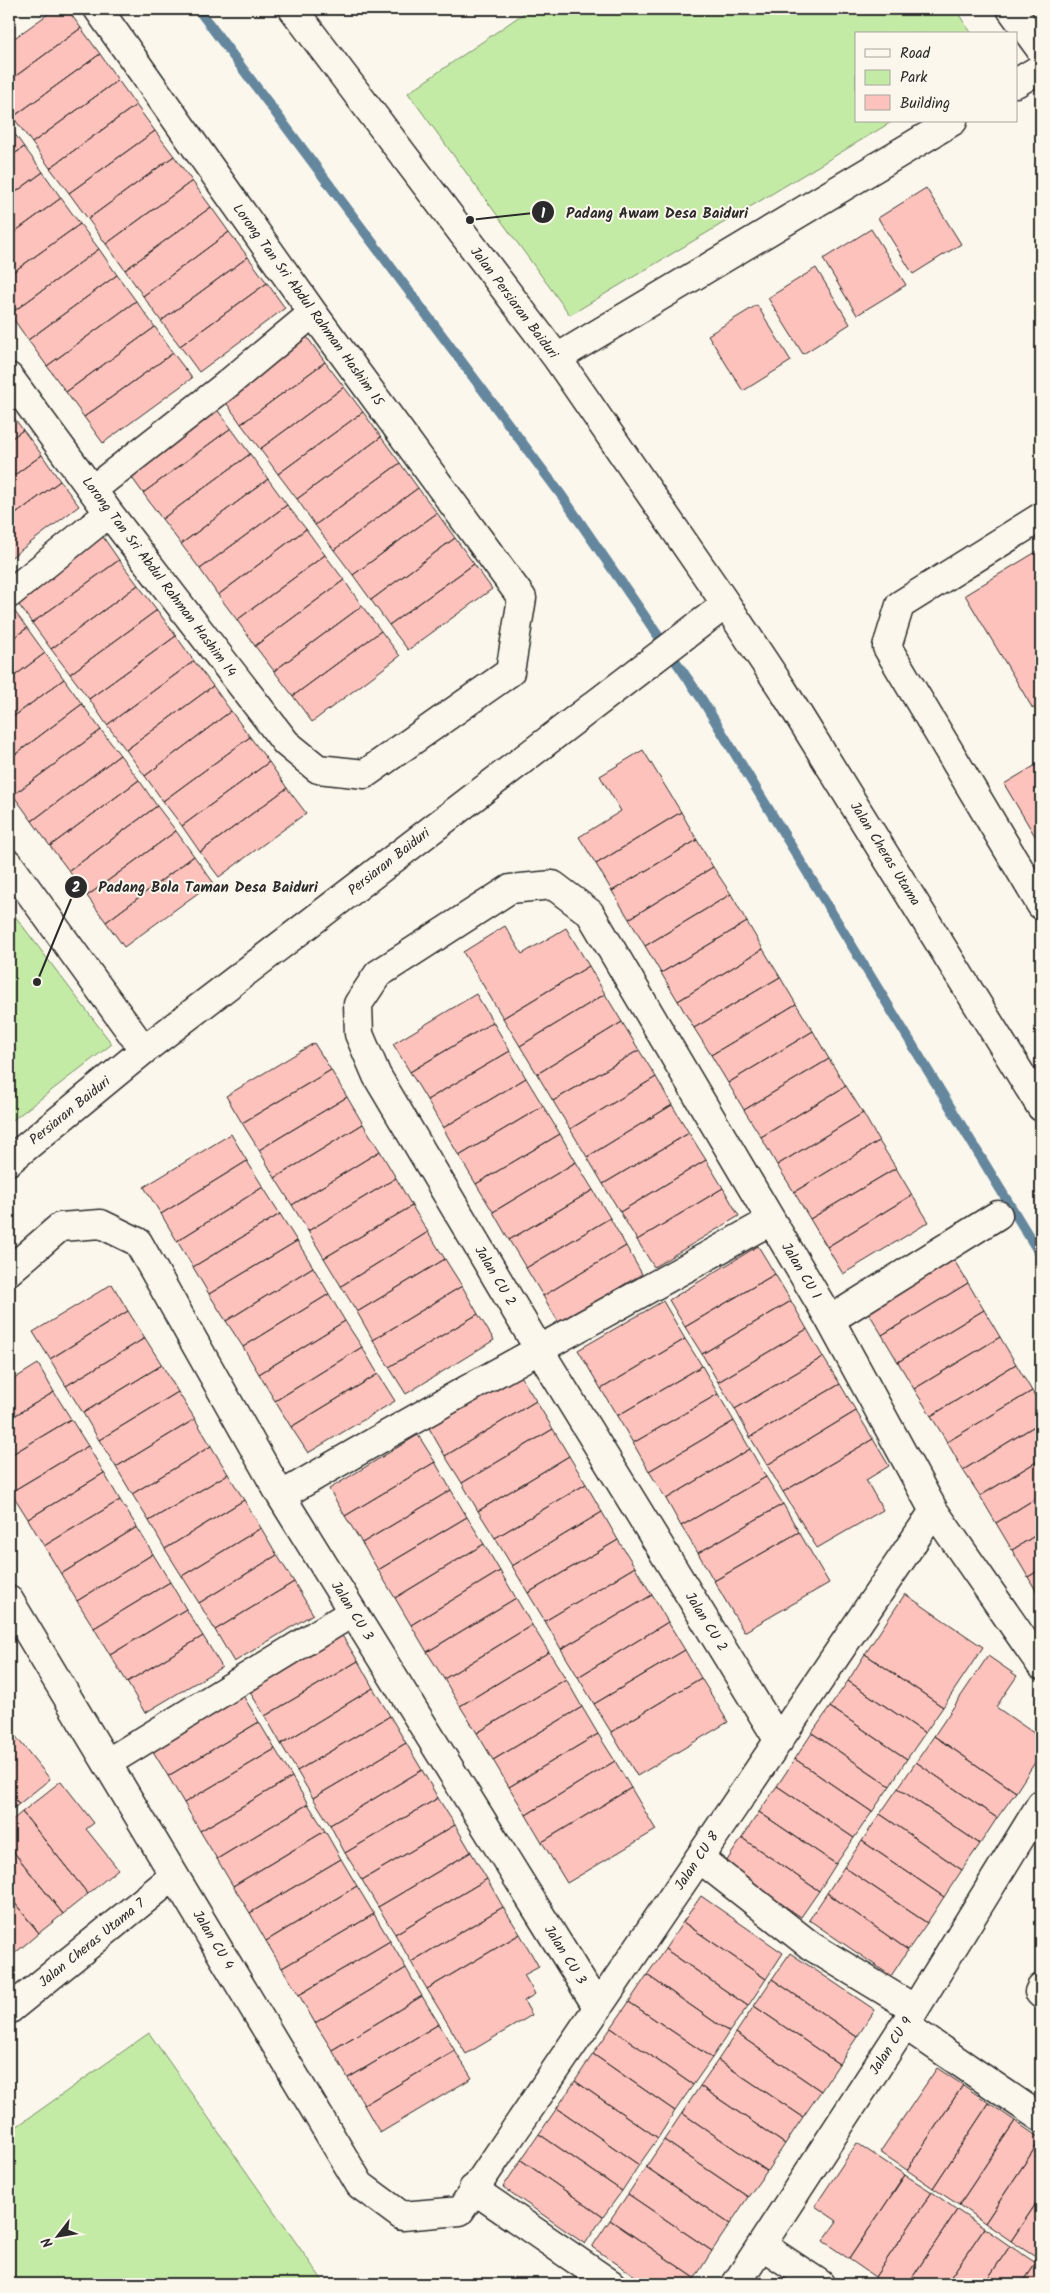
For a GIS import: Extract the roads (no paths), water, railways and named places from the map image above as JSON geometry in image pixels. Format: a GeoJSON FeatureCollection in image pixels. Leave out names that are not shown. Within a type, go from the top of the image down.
{"type":"FeatureCollection","features":[{"type":"Feature","properties":{"kind":"street","name":"Lorong Tan Sri Abdul Rahman Hashim 15"},"geometry":{"type":"LineString","coordinates":[[98,9],[313,313],[522,598],[510,672],[365,774],[318,769]]}},
{"type":"Feature","properties":{"kind":"street","name":"Jalan Persiaran Baiduri"},"geometry":{"type":"LineString","coordinates":[[293,9],[557,358],[726,604]]}},
{"type":"Feature","properties":{"kind":"street"},"geometry":{"type":"LineString","coordinates":[[1011,9],[1041,50]]}},
{"type":"Feature","properties":{"kind":"street"},"geometry":{"type":"LineString","coordinates":[[1018,82],[1041,68]]}},
{"type":"Feature","properties":{"kind":"street"},"geometry":{"type":"LineString","coordinates":[[557,358],[951,122]]}},
{"type":"Feature","properties":{"kind":"street"},"geometry":{"type":"LineString","coordinates":[[92,490],[225,386],[313,313]]}},
{"type":"Feature","properties":{"kind":"street","name":"Lorong Tan Sri Abdul Rahman Hashim 14"},"geometry":{"type":"LineString","coordinates":[[9,377],[109,513],[286,743],[318,769]]}},
{"type":"Feature","properties":{"kind":"street"},"geometry":{"type":"LineString","coordinates":[[9,594],[109,513]]}},
{"type":"Feature","properties":{"kind":"street"},"geometry":{"type":"LineString","coordinates":[[1041,517],[900,605],[887,647],[1041,905]]}},
{"type":"Feature","properties":{"kind":"street","name":"Persiaran Baiduri"},"geometry":{"type":"LineString","coordinates":[[9,1161],[144,1050],[726,604]]}},
{"type":"Feature","properties":{"kind":"street","name":"Jalan Cheras Utama"},"geometry":{"type":"LineString","coordinates":[[726,604],[783,690],[1041,1107]]}},
{"type":"Feature","properties":{"kind":"street"},"geometry":{"type":"LineString","coordinates":[[9,864],[144,1050]]}},
{"type":"Feature","properties":{"kind":"street","name":"Jalan CU 1"},"geometry":{"type":"LineString","coordinates":[[553,885],[590,914],[830,1320],[934,1511],[1041,1665]]}},
{"type":"Feature","properties":{"kind":"street","name":"Jalan CU 2"},"geometry":{"type":"LineString","coordinates":[[553,885],[510,889],[378,974],[358,1004],[359,1034],[377,1076],[540,1351],[779,1741]]}},
{"type":"Feature","properties":{"kind":"street"},"geometry":{"type":"LineString","coordinates":[[830,1320],[998,1215]]}},
{"type":"Feature","properties":{"kind":"street"},"geometry":{"type":"LineString","coordinates":[[281,1496],[414,1418],[540,1351],[770,1221]]}},
{"type":"Feature","properties":{"kind":"street","name":"Jalan CU 3"},"geometry":{"type":"LineString","coordinates":[[9,1271],[60,1228],[101,1224],[138,1242],[281,1496],[598,2008]]}},
{"type":"Feature","properties":{"kind":"street","name":"Jalan CU 8"},"geometry":{"type":"LineString","coordinates":[[467,2200],[934,1511]]}},
{"type":"Feature","properties":{"kind":"street","name":"Jalan CU 4"},"geometry":{"type":"LineString","coordinates":[[9,1600],[18,1639],[107,1763],[360,2185],[402,2216],[467,2200]]}},
{"type":"Feature","properties":{"kind":"street"},"geometry":{"type":"LineString","coordinates":[[107,1763],[353,1612]]}},
{"type":"Feature","properties":{"kind":"street","name":"Jalan CU 9"},"geometry":{"type":"LineString","coordinates":[[736,2284],[763,2246],[910,2017],[1041,1804]]}},
{"type":"Feature","properties":{"kind":"street"},"geometry":{"type":"LineString","coordinates":[[699,1858],[811,1946],[910,2017],[1041,2118]]}},
{"type":"Feature","properties":{"kind":"street","name":"Jalan Cheras Utama 7"},"geometry":{"type":"LineString","coordinates":[[9,2010],[174,1876]]}},
{"type":"Feature","properties":{"kind":"street"},"geometry":{"type":"LineString","coordinates":[[1041,1988],[1039,1992],[1041,1994]]}},
{"type":"Feature","properties":{"kind":"street"},"geometry":{"type":"LineString","coordinates":[[467,2200],[611,2284]]}},
{"type":"Feature","properties":{"kind":"street"},"geometry":{"type":"LineString","coordinates":[[763,2246],[820,2284]]}},
{"type":"Feature","properties":{"kind":"waterway"},"geometry":{"type":"LineString","coordinates":[[198,9],[562,496],[701,698],[1041,1256]]}},
{"type":"Feature","properties":{"kind":"place","name":"Padang Awam Desa Baiduri"},"geometry":{"type":"Point","coordinates":[470,220]}},
{"type":"Feature","properties":{"kind":"place","name":"Padang Bola Taman Desa Baiduri"},"geometry":{"type":"Point","coordinates":[37,982]}}]}
